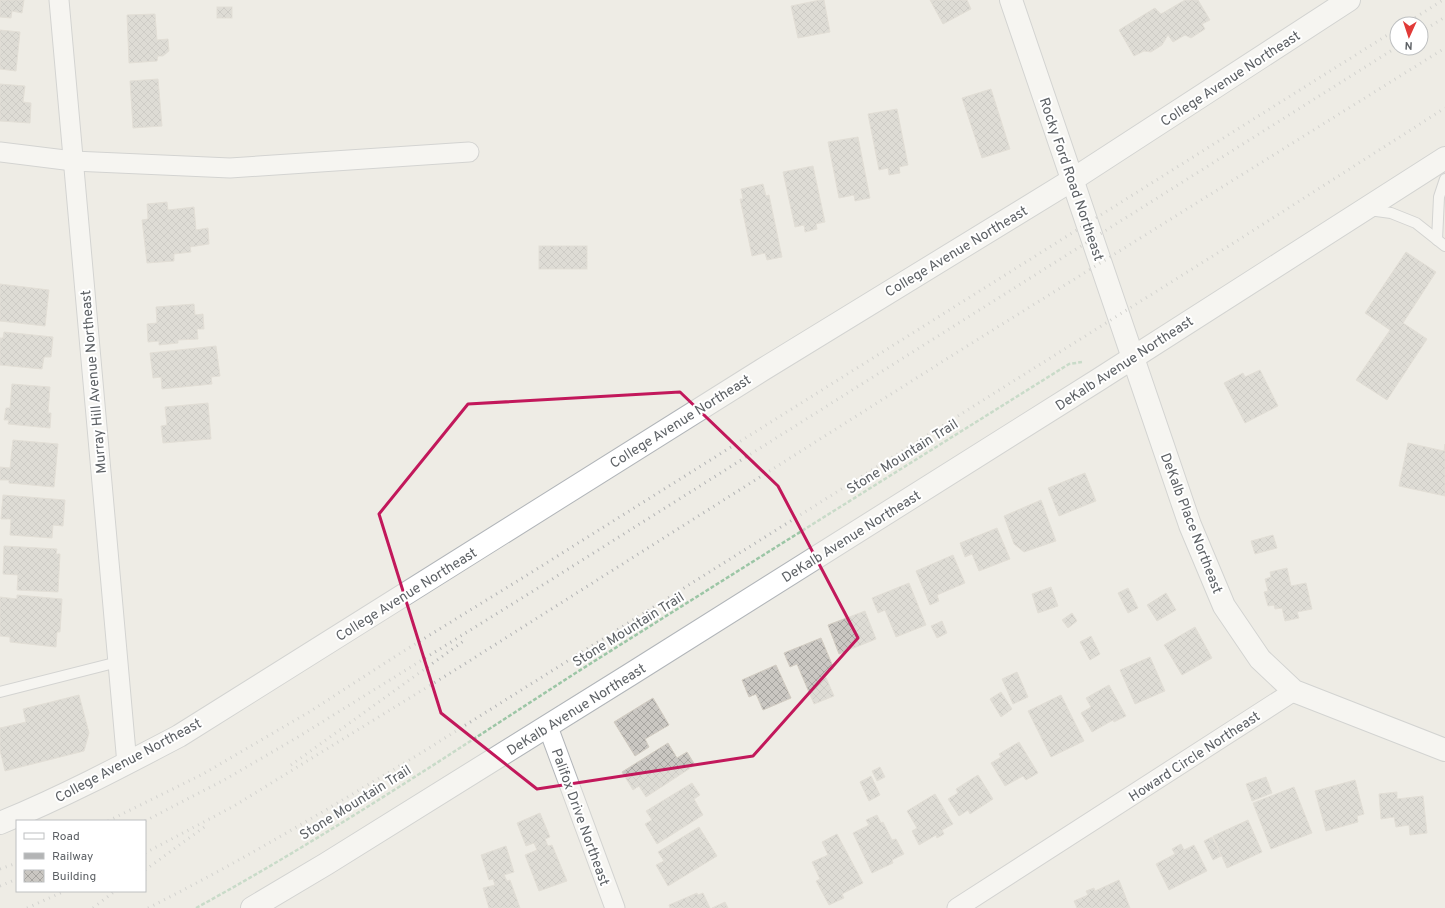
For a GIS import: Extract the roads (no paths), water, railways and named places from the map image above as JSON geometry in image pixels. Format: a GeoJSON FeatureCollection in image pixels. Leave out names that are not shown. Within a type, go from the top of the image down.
{"type":"FeatureCollection","features":[{"type":"Feature","properties":{"kind":"street","name":"Murray Hill Avenue Northeast"},"geometry":{"type":"LineString","coordinates":[[59,0],[127,764]]}},
{"type":"Feature","properties":{"kind":"street","name":"Rocky Ford Road Northeast"},"geometry":{"type":"LineString","coordinates":[[1011,0],[1133,357]]}},
{"type":"Feature","properties":{"kind":"street","name":"College Avenue Northeast"},"geometry":{"type":"LineString","coordinates":[[0,823],[38,808],[127,764],[179,736],[762,370],[1072,180],[1350,0]]}},
{"type":"Feature","properties":{"kind":"street"},"geometry":{"type":"LineString","coordinates":[[0,152],[73,160],[230,168],[469,152]]}},
{"type":"Feature","properties":{"kind":"street","name":"DeKalb Avenue Northeast"},"geometry":{"type":"LineString","coordinates":[[252,908],[548,727],[1445,158]]}},
{"type":"Feature","properties":{"kind":"street","name":"DeKalb Place Northeast"},"geometry":{"type":"LineString","coordinates":[[1133,357],[1190,525],[1224,606],[1260,659],[1294,691]]}},
{"type":"Feature","properties":{"kind":"street"},"geometry":{"type":"LineString","coordinates":[[1294,691],[1445,750]]}},
{"type":"Feature","properties":{"kind":"street","name":"Howard Circle Northeast"},"geometry":{"type":"LineString","coordinates":[[957,908],[1294,691]]}},
{"type":"Feature","properties":{"kind":"street","name":"Palifox Drive Northeast"},"geometry":{"type":"LineString","coordinates":[[548,727],[615,908]]}},
{"type":"Feature","properties":{"kind":"lane"},"geometry":{"type":"LineString","coordinates":[[1441,243],[1439,197],[1445,180]]}},
{"type":"Feature","properties":{"kind":"lane"},"geometry":{"type":"LineString","coordinates":[[1363,210],[1391,213],[1416,223],[1441,243]]}},
{"type":"Feature","properties":{"kind":"lane"},"geometry":{"type":"LineString","coordinates":[[0,692],[118,662]]}},
{"type":"Feature","properties":{"kind":"railway"},"geometry":{"type":"LineString","coordinates":[[1418,16],[1443,0]]}},
{"type":"Feature","properties":{"kind":"railway"},"geometry":{"type":"LineString","coordinates":[[1429,27],[1445,17]]}},
{"type":"Feature","properties":{"kind":"railway"},"geometry":{"type":"LineString","coordinates":[[110,820],[203,774],[309,712],[399,654],[1389,34]]}},
{"type":"Feature","properties":{"kind":"railway"},"geometry":{"type":"LineString","coordinates":[[146,852],[234,806],[455,670],[956,353],[1445,48]]}},
{"type":"Feature","properties":{"kind":"railway"},"geometry":{"type":"LineString","coordinates":[[146,820],[224,780],[298,737],[530,593],[1389,52]]}},
{"type":"Feature","properties":{"kind":"railway"},"geometry":{"type":"LineString","coordinates":[[148,908],[252,853],[421,753],[1243,237],[1445,108]]}},
{"type":"Feature","properties":{"kind":"railway"},"geometry":{"type":"LineString","coordinates":[[291,765],[465,640]]}},
{"type":"Feature","properties":{"kind":"railway"},"geometry":{"type":"LineString","coordinates":[[146,869],[207,825]]}},
{"type":"Feature","properties":{"kind":"railway"},"geometry":{"type":"LineString","coordinates":[[0,869],[16,863]]}},
{"type":"Feature","properties":{"kind":"railway"},"geometry":{"type":"LineString","coordinates":[[0,886],[16,879]]}},
{"type":"Feature","properties":{"kind":"railway"},"geometry":{"type":"LineString","coordinates":[[27,908],[63,892]]}},
{"type":"Feature","properties":{"kind":"railway"},"geometry":{"type":"LineString","coordinates":[[93,908],[114,892]]}}]}
